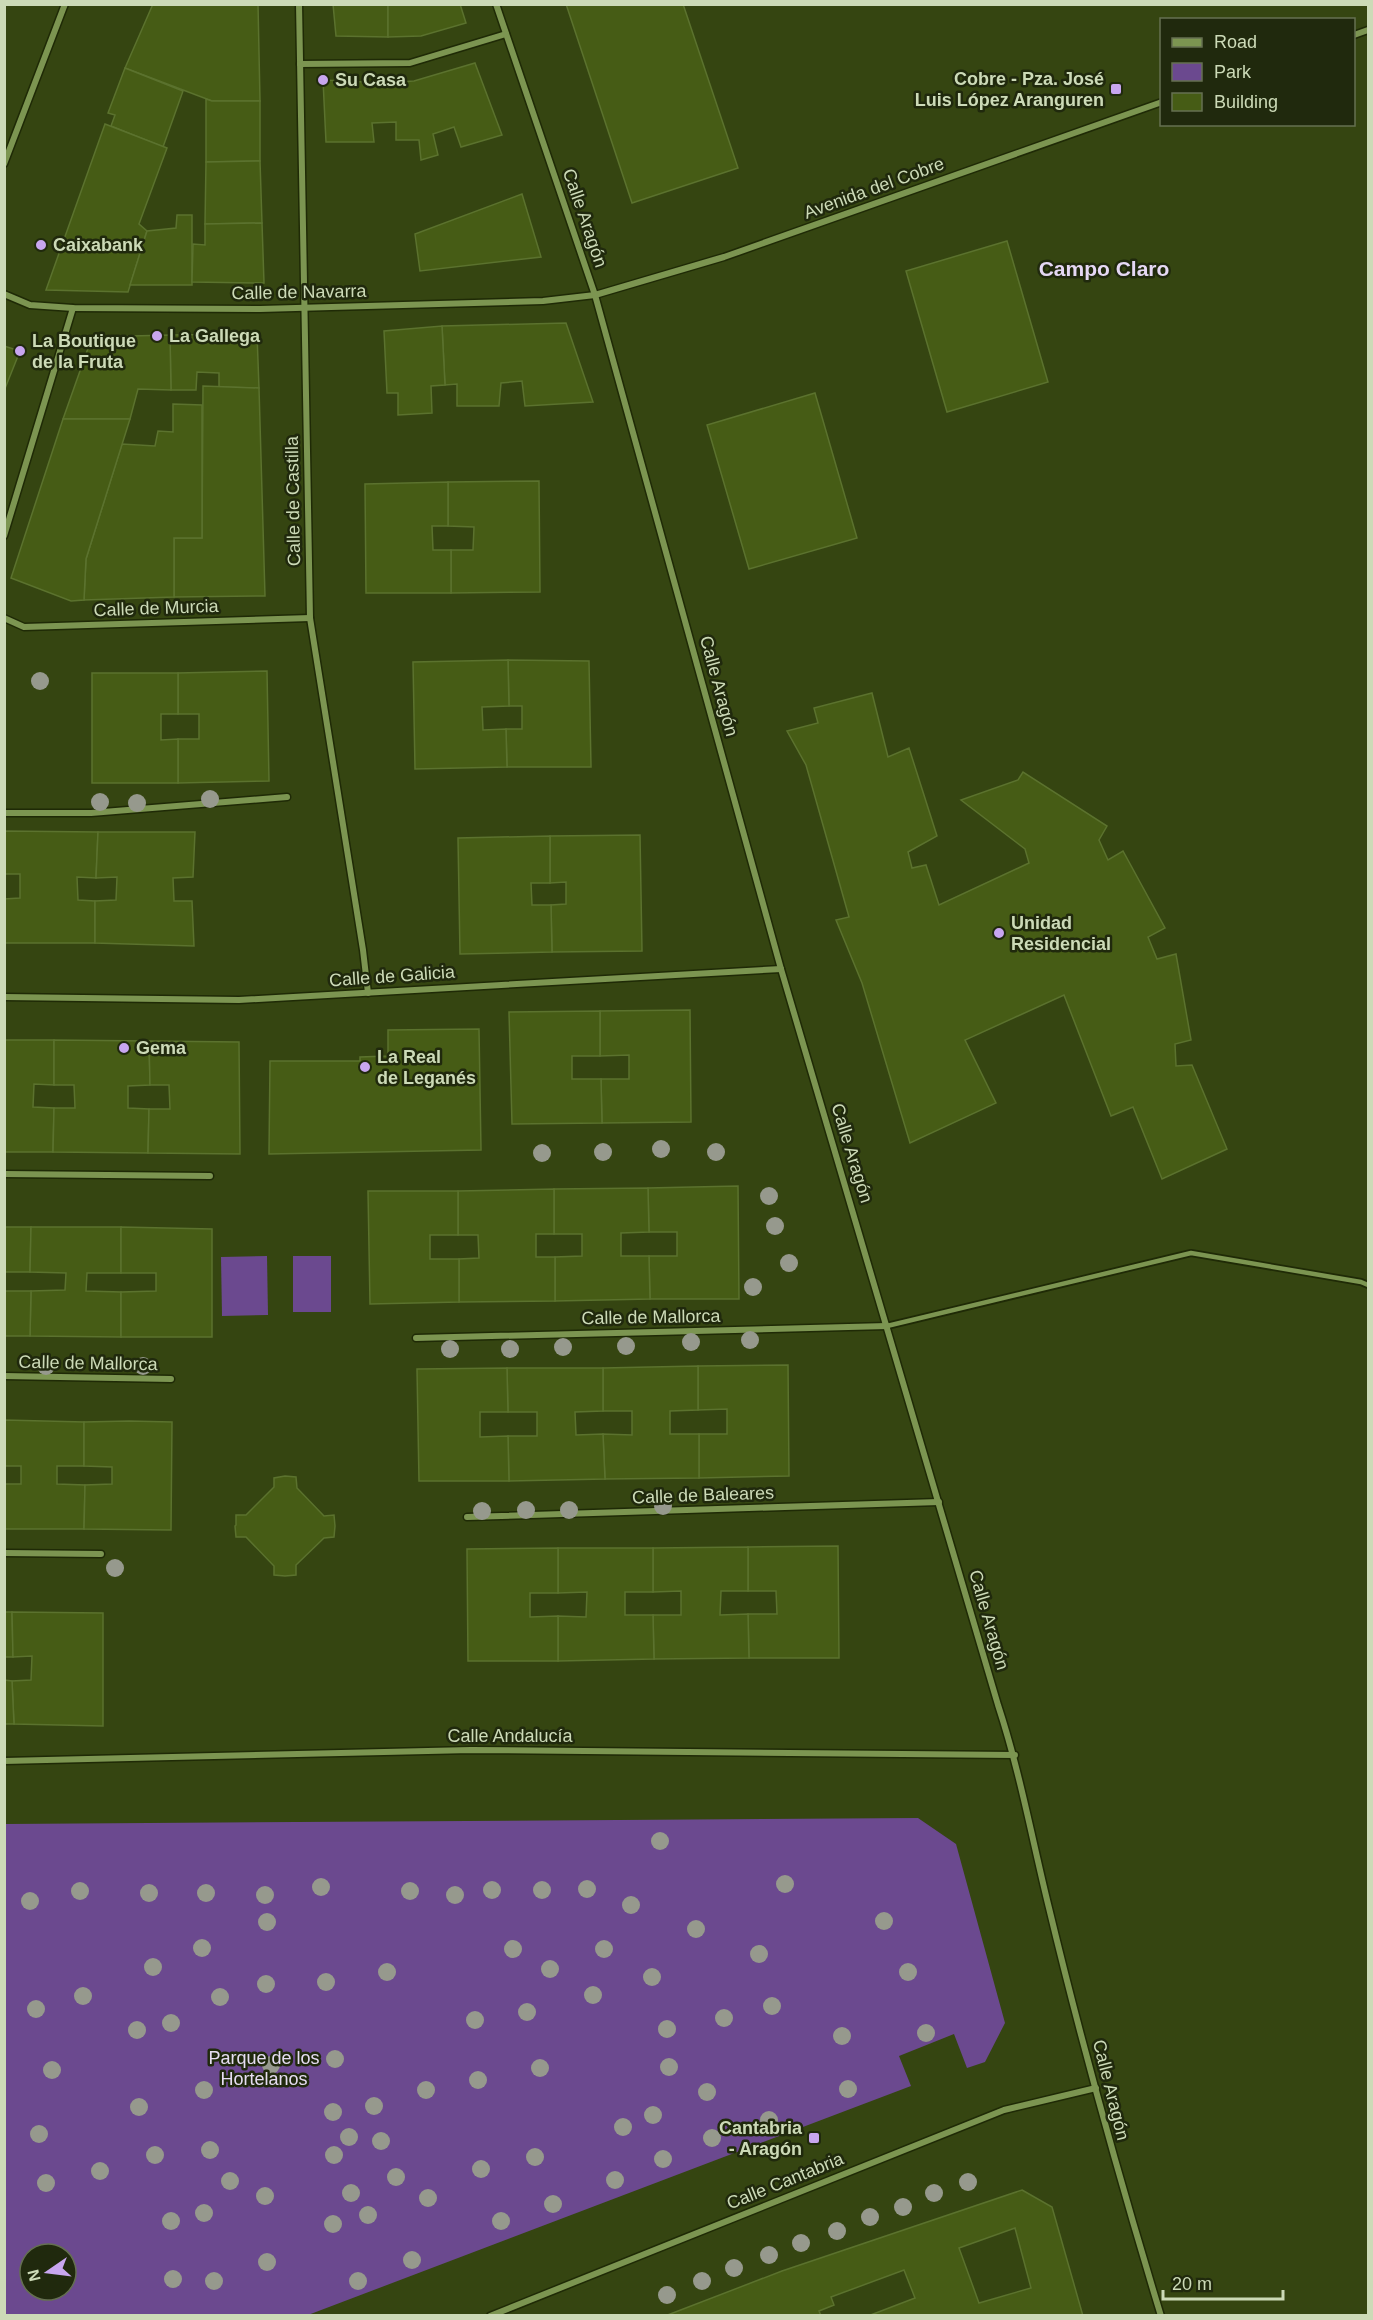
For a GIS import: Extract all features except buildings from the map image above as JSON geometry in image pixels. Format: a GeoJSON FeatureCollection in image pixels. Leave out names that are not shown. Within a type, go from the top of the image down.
{"type":"FeatureCollection","features":[{"type":"Feature","properties":{"kind":"street"},"geometry":{"type":"LineString","coordinates":[[4,164],[65,4]]}},
{"type":"Feature","properties":{"kind":"street","name":"Calle de Castilla"},"geometry":{"type":"LineString","coordinates":[[299,4],[310,618],[368,993]]}},
{"type":"Feature","properties":{"kind":"street","name":"Calle Aragón"},"geometry":{"type":"LineString","coordinates":[[496,4],[595,296],[781,969],[1015,1755],[1049,1908],[1114,2163],[1161,2316]]}},
{"type":"Feature","properties":{"kind":"street"},"geometry":{"type":"LineString","coordinates":[[300,64],[410,63],[506,34]]}},
{"type":"Feature","properties":{"kind":"street","name":"Avenida del Cobre"},"geometry":{"type":"LineString","coordinates":[[595,296],[724,257],[1160,102]]}},
{"type":"Feature","properties":{"kind":"street","name":"Calle de Navarra"},"geometry":{"type":"LineString","coordinates":[[4,294],[30,305],[74,308],[260,309],[543,300],[595,296]]}},
{"type":"Feature","properties":{"kind":"street"},"geometry":{"type":"LineString","coordinates":[[4,536],[74,308]]}},
{"type":"Feature","properties":{"kind":"street","name":"Calle de Murcia"},"geometry":{"type":"LineString","coordinates":[[4,618],[24,627],[310,618]]}},
{"type":"Feature","properties":{"kind":"street"},"geometry":{"type":"LineString","coordinates":[[4,813],[91,813],[287,796]]}},
{"type":"Feature","properties":{"kind":"street","name":"Calle de Galicia"},"geometry":{"type":"LineString","coordinates":[[4,997],[238,1000],[781,969]]}},
{"type":"Feature","properties":{"kind":"street"},"geometry":{"type":"LineString","coordinates":[[4,1174],[210,1176]]}},
{"type":"Feature","properties":{"kind":"street","name":"Calle de Mallorca"},"geometry":{"type":"LineString","coordinates":[[416,1338],[887,1326]]}},
{"type":"Feature","properties":{"kind":"street","name":"Calle de Mallorca"},"geometry":{"type":"LineString","coordinates":[[4,1376],[171,1379]]}},
{"type":"Feature","properties":{"kind":"street","name":"Calle de Baleares"},"geometry":{"type":"LineString","coordinates":[[467,1517],[939,1502]]}},
{"type":"Feature","properties":{"kind":"street"},"geometry":{"type":"LineString","coordinates":[[4,1554],[100,1554]]}},
{"type":"Feature","properties":{"kind":"street","name":"Calle Andalucía"},"geometry":{"type":"LineString","coordinates":[[4,1761],[471,1750],[1015,1755]]}},
{"type":"Feature","properties":{"kind":"street","name":"Calle Cantabria"},"geometry":{"type":"LineString","coordinates":[[490,2316],[1004,2110],[1096,2088]]}},
{"type":"Feature","properties":{"kind":"lane"},"geometry":{"type":"LineString","coordinates":[[887,1326],[1191,1253],[1368,1285]]}},
{"type":"Feature","properties":{"kind":"green space"},"geometry":{"type":"Polygon","coordinates":[[[267,1256],[268,1315],[222,1316],[221,1257],[267,1256]]]}},
{"type":"Feature","properties":{"kind":"green space"},"geometry":{"type":"Polygon","coordinates":[[[293,1256],[331,1256],[331,1312],[293,1312],[293,1256]]]}},
{"type":"Feature","properties":{"kind":"green space","name":"Parque de los Hortelanos"},"geometry":{"type":"Polygon","coordinates":[[[918,1818],[956,1844],[1005,2023],[985,2062],[967,2068],[954,2034],[899,2056],[911,2086],[308,2315],[5,2315],[5,1824],[918,1818]]]}},
{"type":"Feature","properties":{"kind":"place","name":"Su Casa"},"geometry":{"type":"Point","coordinates":[323,80]}},
{"type":"Feature","properties":{"kind":"place","name":"Cobre - Pza. José Luis López Aranguren"},"geometry":{"type":"Point","coordinates":[1116,89]}},
{"type":"Feature","properties":{"kind":"place","name":"Caixabank"},"geometry":{"type":"Point","coordinates":[41,245]}},
{"type":"Feature","properties":{"kind":"place","name":"La Gallega"},"geometry":{"type":"Point","coordinates":[157,336]}},
{"type":"Feature","properties":{"kind":"place","name":"La Boutique de la Fruta"},"geometry":{"type":"Point","coordinates":[20,351]}},
{"type":"Feature","properties":{"kind":"place","name":"Unidad Residencial"},"geometry":{"type":"Point","coordinates":[999,933]}},
{"type":"Feature","properties":{"kind":"place","name":"Gema"},"geometry":{"type":"Point","coordinates":[124,1048]}},
{"type":"Feature","properties":{"kind":"place","name":"La Real de Leganés"},"geometry":{"type":"Point","coordinates":[365,1067]}},
{"type":"Feature","properties":{"kind":"place","name":"Cantabria - Aragón"},"geometry":{"type":"Point","coordinates":[814,2138]}},
{"type":"Feature","properties":{"kind":"district","name":"Campo Claro"},"geometry":{"type":"Point","coordinates":[1104,269]}}]}
